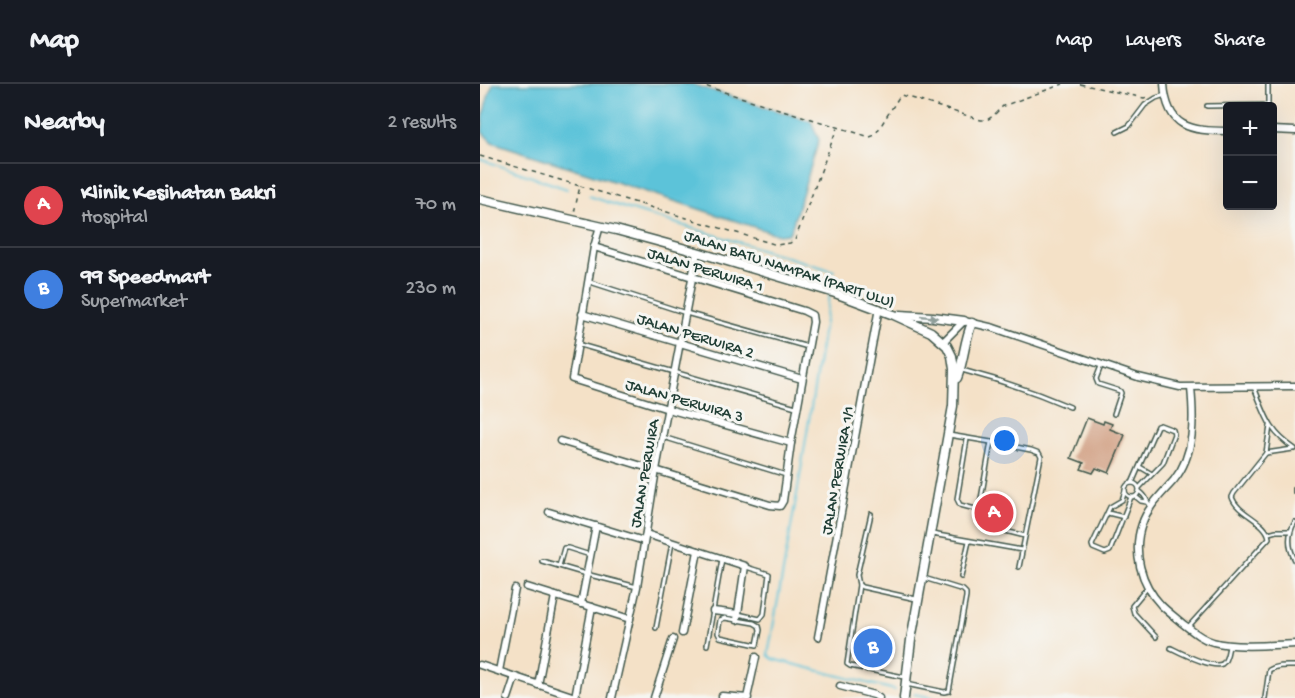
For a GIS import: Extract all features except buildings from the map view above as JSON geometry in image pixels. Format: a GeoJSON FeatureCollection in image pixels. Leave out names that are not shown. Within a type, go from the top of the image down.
{"type":"FeatureCollection","features":[{"type":"Feature","properties":{"kind":"street"},"geometry":{"type":"LineString","coordinates":[[1165,90],[1172,113],[1184,126],[1195,130],[1223,131]]}},
{"type":"Feature","properties":{"kind":"street"},"geometry":{"type":"LineString","coordinates":[[1277,130],[1295,131]]}},
{"type":"Feature","properties":{"kind":"street","name":"JALAN BATU NAMPAK (PARIT ULU)"},"geometry":{"type":"LineString","coordinates":[[480,199],[600,226],[835,293],[879,308],[931,332],[943,342]]}},
{"type":"Feature","properties":{"kind":"street"},"geometry":{"type":"LineString","coordinates":[[577,344],[594,247],[600,226]]}},
{"type":"Feature","properties":{"kind":"street","name":"JALAN PERWIRA 1"},"geometry":{"type":"LineString","coordinates":[[594,247],[810,313],[813,322],[808,347]]}},
{"type":"Feature","properties":{"kind":"street","name":"JALAN PERWIRA"},"geometry":{"type":"LineString","coordinates":[[612,698],[637,587],[656,470],[697,252]]}},
{"type":"Feature","properties":{"kind":"street","name":"JALAN PERWIRA 1/1"},"geometry":{"type":"LineString","coordinates":[[818,637],[879,308]]}},
{"type":"Feature","properties":{"kind":"street","name":"JALAN PERWIRA 2"},"geometry":{"type":"LineString","coordinates":[[582,314],[802,380]]}},
{"type":"Feature","properties":{"kind":"street"},"geometry":{"type":"LineString","coordinates":[[894,315],[923,316],[994,328],[1161,383],[1180,387],[1295,386]]}},
{"type":"Feature","properties":{"kind":"street"},"geometry":{"type":"LineString","coordinates":[[904,698],[911,639],[953,406],[955,376],[952,356],[943,342],[968,322]]}},
{"type":"Feature","properties":{"kind":"street"},"geometry":{"type":"LineString","coordinates":[[954,384],[961,369],[968,322]]}},
{"type":"Feature","properties":{"kind":"street","name":"JALAN PERWIRA 3"},"geometry":{"type":"LineString","coordinates":[[577,344],[572,379],[668,409],[791,443]]}},
{"type":"Feature","properties":{"kind":"street"},"geometry":{"type":"LineString","coordinates":[[560,441],[770,505],[780,506],[783,501],[808,347]]}},
{"type":"Feature","properties":{"kind":"street"},"geometry":{"type":"LineString","coordinates":[[1191,388],[1191,438],[1187,458],[1174,479],[1149,504],[1138,538],[1140,566],[1148,586],[1160,603],[1188,628],[1212,642],[1295,644]]}},
{"type":"Feature","properties":{"kind":"street"},"geometry":{"type":"LineString","coordinates":[[549,512],[596,526],[672,543],[745,566],[738,617],[713,611]]}},
{"type":"Feature","properties":{"kind":"street"},"geometry":{"type":"LineString","coordinates":[[581,604],[596,526]]}},
{"type":"Feature","properties":{"kind":"street"},"geometry":{"type":"LineString","coordinates":[[682,633],[698,551]]}},
{"type":"Feature","properties":{"kind":"street"},"geometry":{"type":"LineString","coordinates":[[527,587],[630,619]]}},
{"type":"Feature","properties":{"kind":"street"},"geometry":{"type":"LineString","coordinates":[[499,671],[515,589]]}},
{"type":"Feature","properties":{"kind":"street"},"geometry":{"type":"LineString","coordinates":[[538,685],[555,596]]}},
{"type":"Feature","properties":{"kind":"street"},"geometry":{"type":"LineString","coordinates":[[480,665],[574,697],[592,607]]}},
{"type":"Feature","properties":{"kind":"street"},"geometry":{"type":"LineString","coordinates":[[654,698],[673,639]]}},
{"type":"Feature","properties":{"kind":"street"},"geometry":{"type":"LineString","coordinates":[[722,696],[747,698],[756,657]]}},
{"type":"Feature","properties":{"kind":"street"},"geometry":{"type":"LineString","coordinates":[[508,698],[515,677]]}},
{"type":"Feature","properties":{"kind":"street"},"geometry":{"type":"LineString","coordinates":[[840,686],[879,698]]}},
{"type":"Feature","properties":{"kind":"lane"},"geometry":{"type":"LineString","coordinates":[[1268,84],[1268,102]]}},
{"type":"Feature","properties":{"kind":"lane"},"geometry":{"type":"LineString","coordinates":[[1117,132],[1129,126],[1145,105],[1165,90]]}},
{"type":"Feature","properties":{"kind":"lane"},"geometry":{"type":"LineString","coordinates":[[1207,106],[1223,106]]}},
{"type":"Feature","properties":{"kind":"lane"},"geometry":{"type":"LineString","coordinates":[[588,282],[686,313],[808,347]]}},
{"type":"Feature","properties":{"kind":"lane"},"geometry":{"type":"LineString","coordinates":[[577,344],[798,408]]}},
{"type":"Feature","properties":{"kind":"lane"},"geometry":{"type":"LineString","coordinates":[[1102,364],[1096,380],[1098,384],[1121,393],[1114,414]]}},
{"type":"Feature","properties":{"kind":"lane"},"geometry":{"type":"LineString","coordinates":[[961,369],[1030,390],[1070,407]]}},
{"type":"Feature","properties":{"kind":"lane"},"geometry":{"type":"LineString","coordinates":[[1254,387],[1270,426],[1278,436],[1295,449]]}},
{"type":"Feature","properties":{"kind":"lane"},"geometry":{"type":"LineString","coordinates":[[1157,426],[1173,430],[1174,434],[1164,461],[1133,497],[1110,551],[1105,553],[1093,548],[1092,545],[1110,507],[1122,500],[1127,485],[1132,483],[1140,467],[1157,426]]}},
{"type":"Feature","properties":{"kind":"lane"},"geometry":{"type":"LineString","coordinates":[[1269,533],[1236,505],[1232,497],[1266,453],[1270,426]]}},
{"type":"Feature","properties":{"kind":"lane"},"geometry":{"type":"LineString","coordinates":[[948,435],[1039,453],[1041,458],[1019,567]]}},
{"type":"Feature","properties":{"kind":"lane"},"geometry":{"type":"LineString","coordinates":[[663,437],[786,475]]}},
{"type":"Feature","properties":{"kind":"lane"},"geometry":{"type":"LineString","coordinates":[[967,438],[957,500],[960,505],[979,510]]}},
{"type":"Feature","properties":{"kind":"lane"},"geometry":{"type":"LineString","coordinates":[[991,442],[979,510],[981,518],[986,525],[1025,536]]}},
{"type":"Feature","properties":{"kind":"lane"},"geometry":{"type":"LineString","coordinates":[[1266,453],[1295,449]]}},
{"type":"Feature","properties":{"kind":"lane"},"geometry":{"type":"LineString","coordinates":[[1140,467],[1152,474]]}},
{"type":"Feature","properties":{"kind":"lane"},"geometry":{"type":"LineString","coordinates":[[1132,483],[1145,496],[1149,504]]}},
{"type":"Feature","properties":{"kind":"lane"},"geometry":{"type":"LineString","coordinates":[[1125,491],[1128,496],[1149,504]]}},
{"type":"Feature","properties":{"kind":"lane"},"geometry":{"type":"LineString","coordinates":[[1108,512],[1124,517]]}},
{"type":"Feature","properties":{"kind":"lane"},"geometry":{"type":"LineString","coordinates":[[871,514],[857,575],[859,585],[847,664],[944,692],[949,691],[966,593],[963,590],[922,578]]}},
{"type":"Feature","properties":{"kind":"lane"},"geometry":{"type":"LineString","coordinates":[[1295,522],[1290,531],[1289,546],[1295,560]]}},
{"type":"Feature","properties":{"kind":"lane"},"geometry":{"type":"LineString","coordinates":[[1269,533],[1290,531]]}},
{"type":"Feature","properties":{"kind":"lane"},"geometry":{"type":"LineString","coordinates":[[1188,628],[1267,541],[1269,533]]}},
{"type":"Feature","properties":{"kind":"lane"},"geometry":{"type":"LineString","coordinates":[[930,534],[1022,550]]}},
{"type":"Feature","properties":{"kind":"lane"},"geometry":{"type":"LineString","coordinates":[[961,577],[969,541]]}},
{"type":"Feature","properties":{"kind":"lane"},"geometry":{"type":"LineString","coordinates":[[656,628],[672,543]]}},
{"type":"Feature","properties":{"kind":"lane"},"geometry":{"type":"LineString","coordinates":[[559,566],[564,548],[590,555]]}},
{"type":"Feature","properties":{"kind":"lane"},"geometry":{"type":"LineString","coordinates":[[707,645],[722,559]]}},
{"type":"Feature","properties":{"kind":"lane"},"geometry":{"type":"LineString","coordinates":[[542,561],[637,587]]}},
{"type":"Feature","properties":{"kind":"lane"},"geometry":{"type":"LineString","coordinates":[[738,617],[759,626],[757,645],[719,636],[718,633],[721,619],[738,617],[762,619],[770,576],[745,566]]}},
{"type":"Feature","properties":{"kind":"lane"},"geometry":{"type":"LineString","coordinates":[[859,585],[918,599]]}},
{"type":"Feature","properties":{"kind":"lane"},"geometry":{"type":"LineString","coordinates":[[1148,586],[1132,606],[1134,613],[1156,637]]}},
{"type":"Feature","properties":{"kind":"lane"},"geometry":{"type":"LineString","coordinates":[[1171,648],[1196,660],[1217,665],[1224,661],[1229,644]]}},
{"type":"Feature","properties":{"kind":"lane"},"geometry":{"type":"LineString","coordinates":[[1265,698],[1269,670],[1274,667],[1295,666]]}},
{"type":"Feature","properties":{"kind":"path"},"geometry":{"type":"LineString","coordinates":[[698,84],[872,137],[899,97],[903,95],[987,120],[1003,106],[1063,84]]}},
{"type":"Feature","properties":{"kind":"path"},"geometry":{"type":"LineString","coordinates":[[1080,84],[1144,98],[1165,90]]}},
{"type":"Feature","properties":{"kind":"path"},"geometry":{"type":"LineString","coordinates":[[480,156],[777,245],[795,240],[838,127]]}},
{"type":"Feature","properties":{"kind":"path"},"geometry":{"type":"LineString","coordinates":[[573,219],[580,186]]}},
{"type":"Feature","properties":{"kind":"water"},"geometry":{"type":"Polygon","coordinates":[[[493,84],[691,84],[811,121],[819,140],[791,230],[788,234],[779,235],[492,142],[482,132],[485,108],[493,84]]]}},
{"type":"Feature","properties":{"kind":"waterway"},"geometry":{"type":"LineString","coordinates":[[480,159],[567,189]]}},
{"type":"Feature","properties":{"kind":"waterway"},"geometry":{"type":"LineString","coordinates":[[589,196],[834,271]]}},
{"type":"Feature","properties":{"kind":"waterway"},"geometry":{"type":"LineString","coordinates":[[829,296],[768,655],[773,659],[895,690]]}},
{"type":"Feature","properties":{"kind":"waterway"},"geometry":{"type":"LineString","coordinates":[[914,694],[934,698]]}},
{"type":"Feature","properties":{"kind":"place","name":"Klinik Kesihatan Bakri"},"geometry":{"type":"Point","coordinates":[994,513]}},
{"type":"Feature","properties":{"kind":"place","name":"99 Speedmart"},"geometry":{"type":"Point","coordinates":[873,648]}}]}
